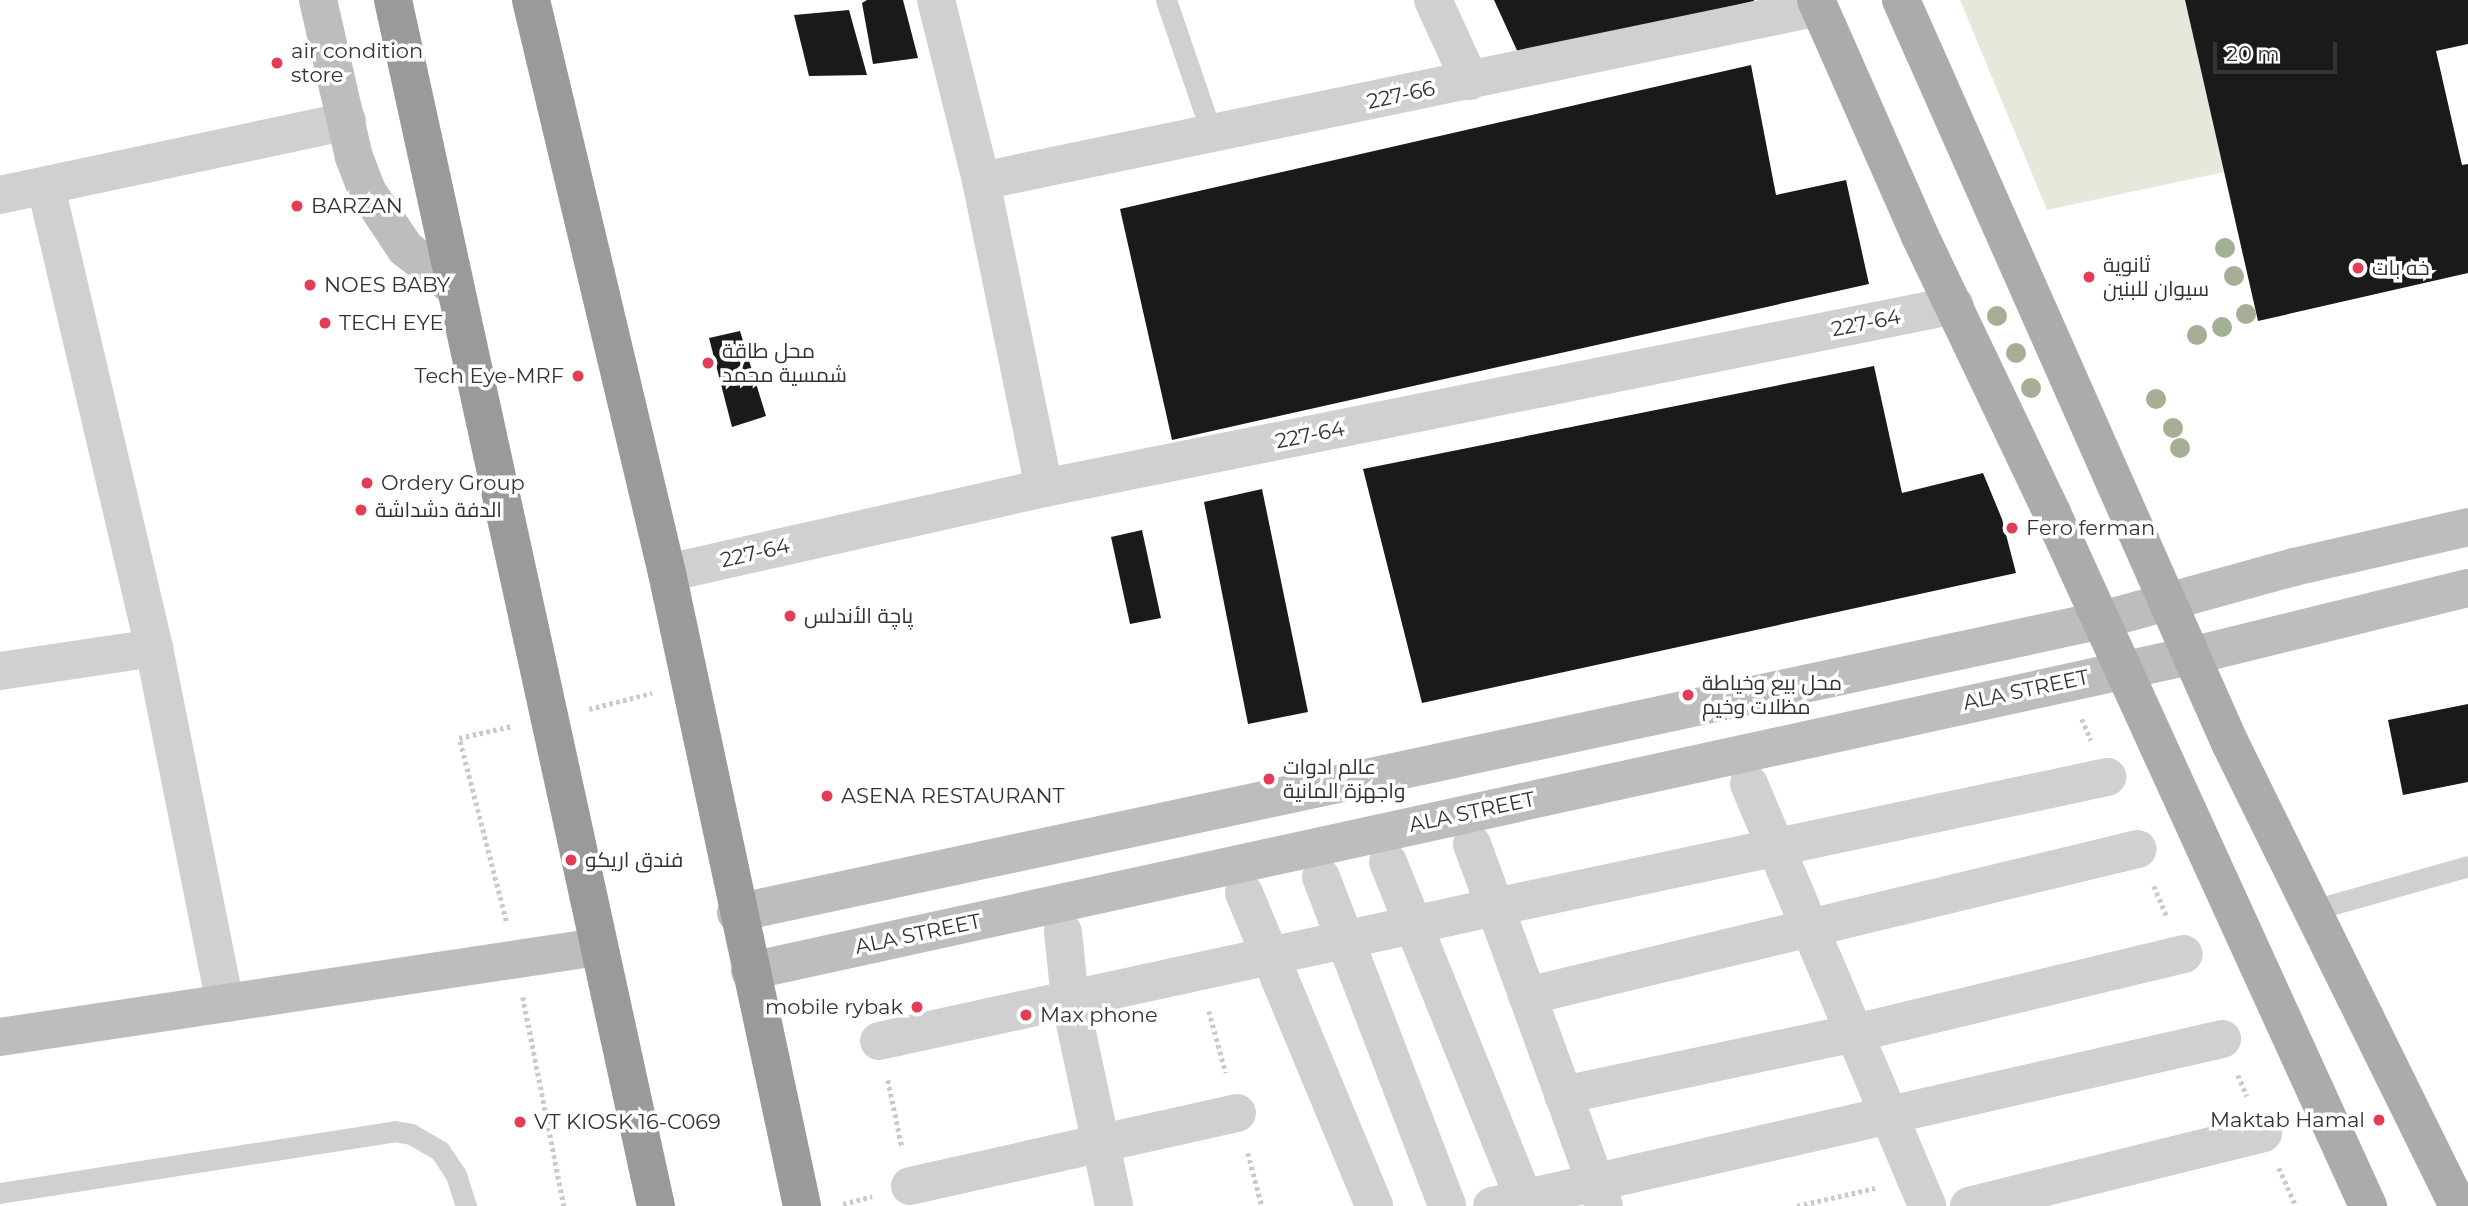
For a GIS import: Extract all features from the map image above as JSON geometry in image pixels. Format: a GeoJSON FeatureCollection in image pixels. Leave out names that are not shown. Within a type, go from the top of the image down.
{"type":"FeatureCollection","features":[{"type":"Feature","properties":{"kind":"highway"},"geometry":{"type":"LineString","coordinates":[[393,0],[597,947],[656,1206]]}},
{"type":"Feature","properties":{"kind":"highway"},"geometry":{"type":"LineString","coordinates":[[531,0],[667,573],[736,913],[802,1206]]}},
{"type":"Feature","properties":{"kind":"main road"},"geometry":{"type":"LineString","coordinates":[[318,0],[354,157],[385,223],[429,271],[456,289]]}},
{"type":"Feature","properties":{"kind":"main road"},"geometry":{"type":"LineString","coordinates":[[1901,0],[2168,601],[2195,655],[2230,743],[2458,1206]]}},
{"type":"Feature","properties":{"kind":"main road"},"geometry":{"type":"LineString","coordinates":[[1818,3],[2098,621],[2368,1206]]}},
{"type":"Feature","properties":{"kind":"main road"},"geometry":{"type":"LineString","coordinates":[[736,913],[2098,621],[2168,601],[2468,527]]}},
{"type":"Feature","properties":{"kind":"main road","name":"ALA STREET"},"geometry":{"type":"LineString","coordinates":[[750,971],[2120,669],[2195,655],[2468,588]]}},
{"type":"Feature","properties":{"kind":"main road"},"geometry":{"type":"LineString","coordinates":[[0,1037],[597,947]]}},
{"type":"Feature","properties":{"kind":"street"},"geometry":{"type":"LineString","coordinates":[[936,0],[981,181],[1044,488]]}},
{"type":"Feature","properties":{"kind":"street"},"geometry":{"type":"LineString","coordinates":[[1433,0],[1470,81]]}},
{"type":"Feature","properties":{"kind":"street","name":"227-66"},"geometry":{"type":"LineString","coordinates":[[981,181],[1470,81],[1818,3]]}},
{"type":"Feature","properties":{"kind":"street"},"geometry":{"type":"LineString","coordinates":[[0,195],[347,121]]}},
{"type":"Feature","properties":{"kind":"street"},"geometry":{"type":"LineString","coordinates":[[46,187],[154,648],[225,1003]]}},
{"type":"Feature","properties":{"kind":"street","name":"227-64"},"geometry":{"type":"LineString","coordinates":[[667,573],[1044,488],[1955,305]]}},
{"type":"Feature","properties":{"kind":"street"},"geometry":{"type":"LineString","coordinates":[[0,671],[154,648]]}},
{"type":"Feature","properties":{"kind":"street"},"geometry":{"type":"LineString","coordinates":[[879,1041],[2107,777]]}},
{"type":"Feature","properties":{"kind":"street"},"geometry":{"type":"LineString","coordinates":[[1749,784],[1922,1192]]}},
{"type":"Feature","properties":{"kind":"street"},"geometry":{"type":"LineString","coordinates":[[1472,844],[1599,1194]]}},
{"type":"Feature","properties":{"kind":"street"},"geometry":{"type":"LineString","coordinates":[[1527,996],[2138,849]]}},
{"type":"Feature","properties":{"kind":"street"},"geometry":{"type":"LineString","coordinates":[[1388,862],[1415,925],[1514,1203],[1599,1194],[1888,1112],[2222,1039]]}},
{"type":"Feature","properties":{"kind":"street"},"geometry":{"type":"LineString","coordinates":[[1321,877],[1447,1206]]}},
{"type":"Feature","properties":{"kind":"street"},"geometry":{"type":"LineString","coordinates":[[1244,893],[1374,1206]]}},
{"type":"Feature","properties":{"kind":"street"},"geometry":{"type":"LineString","coordinates":[[1063,933],[1070,1000],[1114,1206]]}},
{"type":"Feature","properties":{"kind":"street"},"geometry":{"type":"LineString","coordinates":[[1563,1095],[1854,1033],[2184,954]]}},
{"type":"Feature","properties":{"kind":"street"},"geometry":{"type":"LineString","coordinates":[[910,1186],[1100,1142],[1237,1114]]}},
{"type":"Feature","properties":{"kind":"street"},"geometry":{"type":"LineString","coordinates":[[1969,1206],[2263,1133]]}},
{"type":"Feature","properties":{"kind":"lane"},"geometry":{"type":"LineString","coordinates":[[1166,0],[1212,134]]}},
{"type":"Feature","properties":{"kind":"lane"},"geometry":{"type":"LineString","coordinates":[[2312,910],[2468,866]]}},
{"type":"Feature","properties":{"kind":"lane"},"geometry":{"type":"LineString","coordinates":[[0,1193],[394,1130],[411,1134],[440,1151],[456,1175],[466,1206]]}},
{"type":"Feature","properties":{"kind":"path"},"geometry":{"type":"LineString","coordinates":[[459,738],[516,959],[564,1206]]}},
{"type":"Feature","properties":{"kind":"path"},"geometry":{"type":"LineString","coordinates":[[1191,973],[1209,1011],[1262,1206]]}},
{"type":"Feature","properties":{"kind":"path"},"geometry":{"type":"LineString","coordinates":[[1797,1206],[1922,1192]]}},
{"type":"Feature","properties":{"kind":"shaded area"},"geometry":{"type":"Polygon","coordinates":[[[1960,0],[2185,0],[2224,172],[2047,210],[1960,0]]]}},
{"type":"Feature","properties":{"kind":"building"},"geometry":{"type":"Polygon","coordinates":[[[867,0],[903,0],[918,58],[873,64],[862,3],[867,0]]]}},
{"type":"Feature","properties":{"kind":"building"},"geometry":{"type":"Polygon","coordinates":[[[1494,0],[1754,0],[1754,1],[1520,57],[1494,0]]]}},
{"type":"Feature","properties":{"kind":"building"},"geometry":{"type":"Polygon","coordinates":[[[2185,0],[2468,0],[2468,44],[2436,51],[2462,165],[2468,164],[2468,273],[2258,321],[2185,0]]]}},
{"type":"Feature","properties":{"kind":"building"},"geometry":{"type":"Polygon","coordinates":[[[849,10],[867,75],[809,76],[794,15],[849,10]]]}},
{"type":"Feature","properties":{"kind":"building"},"geometry":{"type":"Polygon","coordinates":[[[1751,65],[1776,195],[1846,180],[1869,284],[1172,440],[1120,209],[1751,65]]]}},
{"type":"Feature","properties":{"kind":"building"},"geometry":{"type":"Polygon","coordinates":[[[740,331],[766,416],[732,427],[709,338],[740,331]]]}},
{"type":"Feature","properties":{"kind":"building"},"geometry":{"type":"Polygon","coordinates":[[[1874,366],[1902,493],[1983,473],[2002,519],[2016,573],[1422,703],[1363,469],[1874,366]]]}},
{"type":"Feature","properties":{"kind":"building"},"geometry":{"type":"Polygon","coordinates":[[[1262,489],[1308,712],[1248,724],[1204,502],[1262,489]]]}},
{"type":"Feature","properties":{"kind":"building"},"geometry":{"type":"Polygon","coordinates":[[[1142,530],[1161,618],[1130,624],[1111,537],[1142,530]]]}},
{"type":"Feature","properties":{"kind":"building"},"geometry":{"type":"Polygon","coordinates":[[[2468,704],[2468,782],[2403,795],[2388,720],[2468,704]]]}},
{"type":"Feature","properties":{"kind":"place","name":"air condition store"},"geometry":{"type":"Point","coordinates":[277,63]}},
{"type":"Feature","properties":{"kind":"place","name":"BARZAN"},"geometry":{"type":"Point","coordinates":[297,206]}},
{"type":"Feature","properties":{"kind":"place","name":"خه بات"},"geometry":{"type":"Point","coordinates":[2358,268]}},
{"type":"Feature","properties":{"kind":"place","name":"ثانوية سيوان للبنين"},"geometry":{"type":"Point","coordinates":[2089,277]}},
{"type":"Feature","properties":{"kind":"place","name":"NOES BABY"},"geometry":{"type":"Point","coordinates":[310,285]}},
{"type":"Feature","properties":{"kind":"place","name":"TECH EYE"},"geometry":{"type":"Point","coordinates":[325,323]}},
{"type":"Feature","properties":{"kind":"place","name":"محل طاقة شمسية محمد"},"geometry":{"type":"Point","coordinates":[708,363]}},
{"type":"Feature","properties":{"kind":"place","name":"Tech Eye-MRF"},"geometry":{"type":"Point","coordinates":[578,376]}},
{"type":"Feature","properties":{"kind":"place","name":"Ordery Group"},"geometry":{"type":"Point","coordinates":[367,483]}},
{"type":"Feature","properties":{"kind":"place","name":"الدفة دشداشة"},"geometry":{"type":"Point","coordinates":[361,510]}},
{"type":"Feature","properties":{"kind":"place","name":"Fero ferman"},"geometry":{"type":"Point","coordinates":[2012,528]}},
{"type":"Feature","properties":{"kind":"place","name":"پاچة الأندلس"},"geometry":{"type":"Point","coordinates":[790,616]}},
{"type":"Feature","properties":{"kind":"place","name":"محل بيع وخياطة مظلات وخيم"},"geometry":{"type":"Point","coordinates":[1688,695]}},
{"type":"Feature","properties":{"kind":"place","name":"عالم ادوات واجهزة المانية"},"geometry":{"type":"Point","coordinates":[1269,779]}},
{"type":"Feature","properties":{"kind":"place","name":"ASENA RESTAURANT"},"geometry":{"type":"Point","coordinates":[827,796]}},
{"type":"Feature","properties":{"kind":"place","name":"فندق اريكو"},"geometry":{"type":"Point","coordinates":[571,860]}},
{"type":"Feature","properties":{"kind":"place","name":"mobile rybak"},"geometry":{"type":"Point","coordinates":[917,1007]}},
{"type":"Feature","properties":{"kind":"place","name":"Max phone"},"geometry":{"type":"Point","coordinates":[1026,1015]}},
{"type":"Feature","properties":{"kind":"place","name":"Maktab Hamal"},"geometry":{"type":"Point","coordinates":[2379,1120]}},
{"type":"Feature","properties":{"kind":"place","name":"VT KIOSK 16-C069"},"geometry":{"type":"Point","coordinates":[520,1122]}}]}
